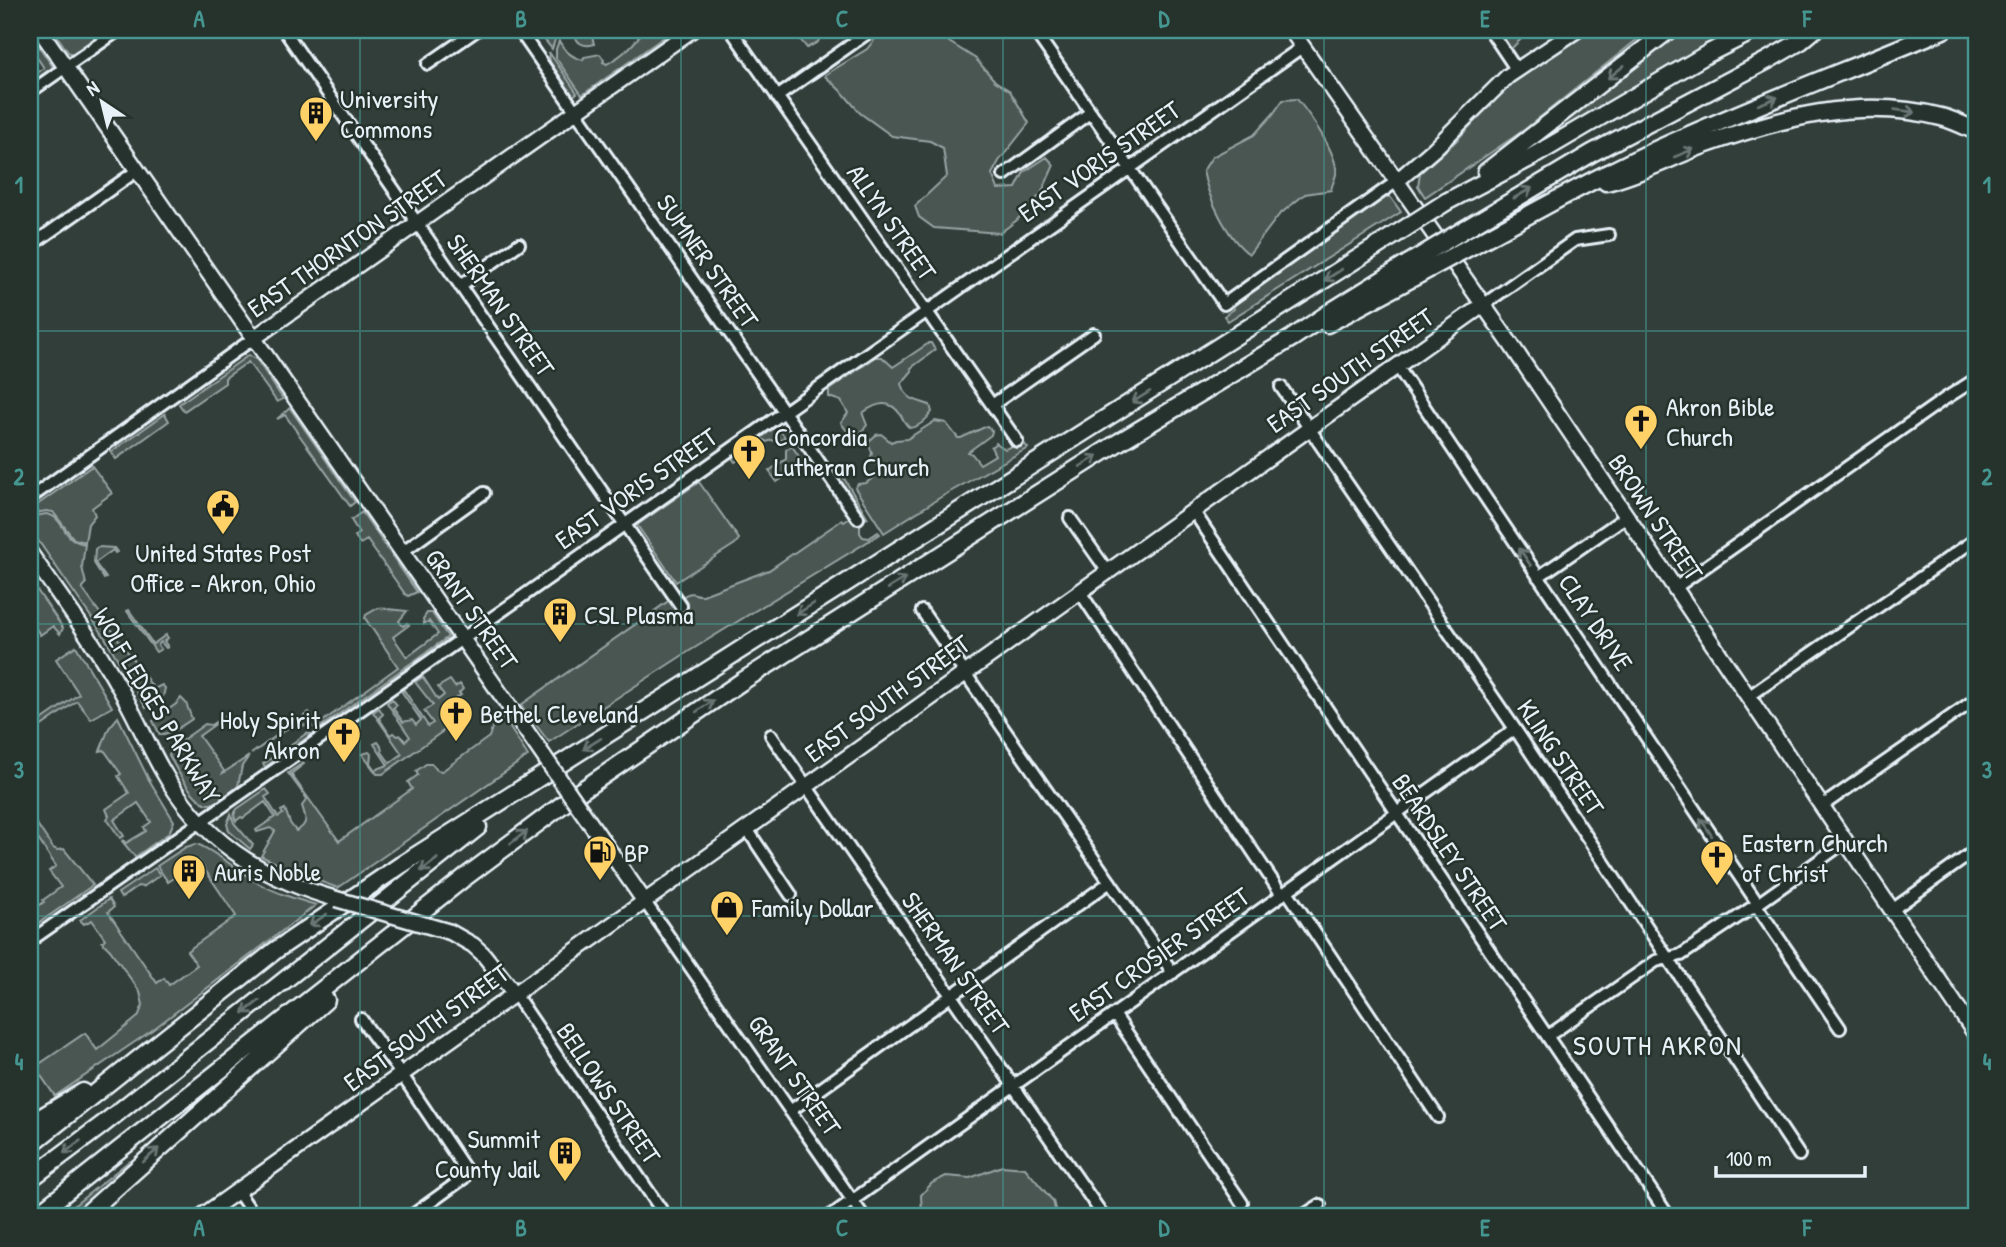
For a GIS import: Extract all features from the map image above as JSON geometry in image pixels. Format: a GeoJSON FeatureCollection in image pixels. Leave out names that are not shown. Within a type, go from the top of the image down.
{"type":"FeatureCollection","features":[{"type":"Feature","properties":{"kind":"highway"},"geometry":{"type":"LineString","coordinates":[[30,1145],[311,924],[401,864],[1446,202],[1669,30]]}},
{"type":"Feature","properties":{"kind":"highway"},"geometry":{"type":"LineString","coordinates":[[1446,202],[1530,158],[1709,53],[1755,30]]}},
{"type":"Feature","properties":{"kind":"highway"},"geometry":{"type":"LineString","coordinates":[[34,1217],[464,878],[582,790],[741,682],[1119,442],[1292,338],[1335,309],[1414,269],[1475,244],[1670,143],[1942,30]]}},
{"type":"Feature","properties":{"kind":"highway"},"geometry":{"type":"LineString","coordinates":[[1414,269],[1465,229],[1592,153],[1807,35]]}},
{"type":"Feature","properties":{"kind":"highway"},"geometry":{"type":"LineString","coordinates":[[1573,191],[1628,177],[1701,146],[1778,121],[1820,111],[1895,109],[1943,117],[1976,131]]}},
{"type":"Feature","properties":{"kind":"highway"},"geometry":{"type":"LineString","coordinates":[[30,1179],[541,777]]}},
{"type":"Feature","properties":{"kind":"highway"},"geometry":{"type":"LineString","coordinates":[[83,1217],[464,878]]}},
{"type":"Feature","properties":{"kind":"highway"},"geometry":{"type":"LineString","coordinates":[[30,1124],[85,1091],[180,1025]]}},
{"type":"Feature","properties":{"kind":"main road","name":"GRANT STREET"},"geometry":{"type":"LineString","coordinates":[[40,30],[645,902]]}},
{"type":"Feature","properties":{"kind":"main road","name":"EAST THORNTON STREET"},"geometry":{"type":"LineString","coordinates":[[254,338],[692,30]]}},
{"type":"Feature","properties":{"kind":"main road","name":"BROWN STREET"},"geometry":{"type":"LineString","coordinates":[[1291,30],[1627,516],[1976,1035]]}},
{"type":"Feature","properties":{"kind":"main road"},"geometry":{"type":"LineString","coordinates":[[1397,181],[1516,69],[1577,30]]}},
{"type":"Feature","properties":{"kind":"main road","name":"EAST SOUTH STREET"},"geometry":{"type":"LineString","coordinates":[[201,1217],[1483,305]]}},
{"type":"Feature","properties":{"kind":"main road","name":"WOLF LEDGES PARKWAY"},"geometry":{"type":"LineString","coordinates":[[30,553],[105,663],[178,797],[200,824],[254,866],[284,881],[450,932],[483,954],[514,994]]}},
{"type":"Feature","properties":{"kind":"street"},"geometry":{"type":"LineString","coordinates":[[30,92],[119,30]]}},
{"type":"Feature","properties":{"kind":"street","name":"SHERMAN STREET"},"geometry":{"type":"LineString","coordinates":[[284,30],[681,607]]}},
{"type":"Feature","properties":{"kind":"street"},"geometry":{"type":"LineString","coordinates":[[428,64],[477,30]]}},
{"type":"Feature","properties":{"kind":"street","name":"SUMNER STREET"},"geometry":{"type":"LineString","coordinates":[[519,30],[858,519]]}},
{"type":"Feature","properties":{"kind":"street","name":"ALLYN STREET"},"geometry":{"type":"LineString","coordinates":[[731,30],[1017,440]]}},
{"type":"Feature","properties":{"kind":"street"},"geometry":{"type":"LineString","coordinates":[[1034,30],[1224,304],[1397,181]]}},
{"type":"Feature","properties":{"kind":"street"},"geometry":{"type":"LineString","coordinates":[[1490,30],[1516,69]]}},
{"type":"Feature","properties":{"kind":"street"},"geometry":{"type":"LineString","coordinates":[[777,97],[869,32]]}},
{"type":"Feature","properties":{"kind":"street","name":"EAST VORIS STREET"},"geometry":{"type":"LineString","coordinates":[[30,941],[1302,47]]}},
{"type":"Feature","properties":{"kind":"street"},"geometry":{"type":"LineString","coordinates":[[1003,174],[1091,112]]}},
{"type":"Feature","properties":{"kind":"street"},"geometry":{"type":"LineString","coordinates":[[30,246],[138,170]]}},
{"type":"Feature","properties":{"kind":"street","name":"EAST SOUTH STREET"},"geometry":{"type":"LineString","coordinates":[[1483,305],[1575,240],[1609,235]]}},
{"type":"Feature","properties":{"kind":"street"},"geometry":{"type":"LineString","coordinates":[[460,286],[519,244]]}},
{"type":"Feature","properties":{"kind":"street"},"geometry":{"type":"LineString","coordinates":[[992,405],[1094,334]]}},
{"type":"Feature","properties":{"kind":"street","name":"EAST THORNTON STREET"},"geometry":{"type":"LineString","coordinates":[[30,498],[254,338]]}},
{"type":"Feature","properties":{"kind":"street","name":"CLAY DRIVE"},"geometry":{"type":"LineString","coordinates":[[1397,366],[1840,1028]]}},
{"type":"Feature","properties":{"kind":"street"},"geometry":{"type":"LineString","coordinates":[[1675,588],[1976,379]]}},
{"type":"Feature","properties":{"kind":"street","name":"KLING STREET"},"geometry":{"type":"LineString","coordinates":[[1281,387],[1515,729],[1799,1155]]}},
{"type":"Feature","properties":{"kind":"street"},"geometry":{"type":"LineString","coordinates":[[402,552],[484,493]]}},
{"type":"Feature","properties":{"kind":"street","name":"BEARDSLEY STREET"},"geometry":{"type":"LineString","coordinates":[[1194,512],[1669,1217]]}},
{"type":"Feature","properties":{"kind":"street"},"geometry":{"type":"LineString","coordinates":[[1538,577],[1627,516]]}},
{"type":"Feature","properties":{"kind":"street"},"geometry":{"type":"LineString","coordinates":[[1070,519],[1108,572]]}},
{"type":"Feature","properties":{"kind":"street"},"geometry":{"type":"LineString","coordinates":[[1748,697],[1976,539]]}},
{"type":"Feature","properties":{"kind":"street"},"geometry":{"type":"LineString","coordinates":[[1080,592],[1438,1117]]}},
{"type":"Feature","properties":{"kind":"street"},"geometry":{"type":"LineString","coordinates":[[922,611],[1173,973]]}},
{"type":"Feature","properties":{"kind":"street"},"geometry":{"type":"LineString","coordinates":[[1822,806],[1976,699]]}},
{"type":"Feature","properties":{"kind":"street","name":"EAST CROSIER STREET"},"geometry":{"type":"LineString","coordinates":[[830,1217],[1515,729]]}},
{"type":"Feature","properties":{"kind":"street","name":"SHERMAN STREET"},"geometry":{"type":"LineString","coordinates":[[771,735],[1104,1217]]}},
{"type":"Feature","properties":{"kind":"street"},"geometry":{"type":"LineString","coordinates":[[747,829],[791,895]]}},
{"type":"Feature","properties":{"kind":"street"},"geometry":{"type":"LineString","coordinates":[[1548,1036],[1650,965],[1681,955],[1845,842]]}},
{"type":"Feature","properties":{"kind":"street"},"geometry":{"type":"LineString","coordinates":[[1892,910],[1976,850]]}},
{"type":"Feature","properties":{"kind":"street"},"geometry":{"type":"LineString","coordinates":[[790,1111],[1110,882]]}},
{"type":"Feature","properties":{"kind":"street","name":"GRANT STREET"},"geometry":{"type":"LineString","coordinates":[[645,902],[864,1217]]}},
{"type":"Feature","properties":{"kind":"street","name":"BELLOWS STREET"},"geometry":{"type":"LineString","coordinates":[[514,994],[666,1217]]}},
{"type":"Feature","properties":{"kind":"street"},"geometry":{"type":"LineString","coordinates":[[1114,1014],[1242,1203]]}},
{"type":"Feature","properties":{"kind":"street"},"geometry":{"type":"LineString","coordinates":[[360,1019],[465,1169],[464,1178],[410,1217]]}},
{"type":"Feature","properties":{"kind":"street"},"geometry":{"type":"LineString","coordinates":[[238,1192],[255,1217]]}},
{"type":"Feature","properties":{"kind":"street"},"geometry":{"type":"LineString","coordinates":[[1301,1217],[1320,1205]]}},
{"type":"Feature","properties":{"kind":"shaded area"},"geometry":{"type":"Polygon","coordinates":[[[70,30],[106,30],[72,54],[55,33],[59,31],[63,35],[70,30]]]}},
{"type":"Feature","properties":{"kind":"shaded area"},"geometry":{"type":"Polygon","coordinates":[[[550,30],[557,33],[552,49],[539,33],[550,30]]]}},
{"type":"Feature","properties":{"kind":"shaded area"},"geometry":{"type":"Polygon","coordinates":[[[575,30],[601,30],[592,36],[594,44],[586,45],[578,41],[575,30]]]}},
{"type":"Feature","properties":{"kind":"shaded area"},"geometry":{"type":"Polygon","coordinates":[[[643,30],[674,30],[582,95],[556,58],[559,41],[566,51],[575,57],[583,60],[584,57],[600,54],[603,62],[607,64],[627,50],[643,30]]]}},
{"type":"Feature","properties":{"kind":"shaded area"},"geometry":{"type":"Polygon","coordinates":[[[796,30],[823,30],[818,42],[807,48],[796,30]]]}},
{"type":"Feature","properties":{"kind":"shaded area"},"geometry":{"type":"Polygon","coordinates":[[[878,30],[949,30],[949,42],[976,59],[995,81],[1010,91],[1029,123],[992,174],[998,189],[1016,188],[1024,172],[1047,157],[1054,165],[1041,194],[1017,220],[1000,233],[934,228],[919,217],[915,206],[947,176],[943,148],[930,141],[892,136],[860,113],[825,76],[867,49],[878,35],[878,30]]]}},
{"type":"Feature","properties":{"kind":"shaded area"},"geometry":{"type":"Polygon","coordinates":[[[1497,30],[1520,30],[1524,36],[1510,50],[1497,30]]]}},
{"type":"Feature","properties":{"kind":"shaded area"},"geometry":{"type":"Polygon","coordinates":[[[1589,30],[1649,30],[1524,130],[1425,197],[1418,186],[1420,173],[1454,143],[1512,81],[1589,30]]]}},
{"type":"Feature","properties":{"kind":"shaded area"},"geometry":{"type":"Polygon","coordinates":[[[1680,30],[1739,30],[1516,157],[1563,123],[1680,30]]]}},
{"type":"Feature","properties":{"kind":"shaded area"},"geometry":{"type":"Polygon","coordinates":[[[30,33],[53,67],[30,84],[30,78],[44,68],[30,47],[30,33]]]}},
{"type":"Feature","properties":{"kind":"shaded area"},"geometry":{"type":"Polygon","coordinates":[[[549,52],[577,93],[573,96],[550,62],[549,52]]]}},
{"type":"Feature","properties":{"kind":"shaded area"},"geometry":{"type":"Polygon","coordinates":[[[1297,99],[1333,156],[1335,178],[1331,190],[1305,194],[1279,215],[1249,254],[1226,228],[1209,193],[1203,171],[1212,157],[1254,135],[1283,100],[1297,99]]]}},
{"type":"Feature","properties":{"kind":"shaded area"},"geometry":{"type":"Polygon","coordinates":[[[1386,195],[1401,212],[1228,321],[1224,316],[1234,309],[1236,302],[1386,195]]]}},
{"type":"Feature","properties":{"kind":"shaded area"},"geometry":{"type":"Polygon","coordinates":[[[929,343],[935,350],[911,368],[912,371],[901,384],[909,397],[930,405],[932,412],[928,417],[910,428],[892,406],[878,405],[864,412],[867,425],[860,434],[849,433],[841,423],[848,413],[841,401],[829,397],[829,390],[876,357],[882,357],[893,367],[929,343]]]}},
{"type":"Feature","properties":{"kind":"shaded area"},"geometry":{"type":"Polygon","coordinates":[[[249,355],[257,360],[283,399],[277,402],[248,362],[225,378],[225,383],[184,411],[179,404],[249,355]]]}},
{"type":"Feature","properties":{"kind":"shaded area"},"geometry":{"type":"Polygon","coordinates":[[[290,408],[355,502],[350,506],[285,415],[277,419],[290,408]]]}},
{"type":"Feature","properties":{"kind":"shaded area"},"geometry":{"type":"Polygon","coordinates":[[[165,414],[169,421],[116,459],[111,452],[165,414]]]}},
{"type":"Feature","properties":{"kind":"shaded area"},"geometry":{"type":"Polygon","coordinates":[[[935,421],[946,423],[958,438],[987,426],[992,431],[991,435],[968,452],[980,464],[995,455],[991,447],[996,443],[1005,449],[1023,442],[1028,448],[884,533],[855,488],[881,472],[871,457],[868,442],[881,434],[891,442],[907,439],[935,421]]]}},
{"type":"Feature","properties":{"kind":"shaded area"},"geometry":{"type":"Polygon","coordinates":[[[777,426],[785,437],[778,442],[767,442],[761,438],[777,426]]]}},
{"type":"Feature","properties":{"kind":"shaded area"},"geometry":{"type":"Polygon","coordinates":[[[759,439],[764,442],[764,446],[745,460],[743,457],[735,462],[732,458],[759,439]]]}},
{"type":"Feature","properties":{"kind":"shaded area"},"geometry":{"type":"Polygon","coordinates":[[[792,446],[804,464],[777,482],[769,471],[786,459],[786,450],[792,446]]]}},
{"type":"Feature","properties":{"kind":"shaded area"},"geometry":{"type":"Polygon","coordinates":[[[92,466],[112,493],[92,508],[95,515],[88,524],[85,542],[74,539],[53,512],[30,514],[30,510],[92,466]]]}},
{"type":"Feature","properties":{"kind":"shaded area"},"geometry":{"type":"Polygon","coordinates":[[[842,475],[868,518],[860,524],[860,533],[869,538],[878,532],[880,534],[683,655],[549,742],[521,705],[670,600],[678,611],[687,604],[682,597],[686,595],[703,595],[769,570],[842,520],[844,522],[850,518],[855,524],[864,518],[838,480],[842,475]]]}},
{"type":"Feature","properties":{"kind":"shaded area"},"geometry":{"type":"Polygon","coordinates":[[[699,482],[739,539],[676,582],[637,525],[699,482]]]}},
{"type":"Feature","properties":{"kind":"shaded area"},"geometry":{"type":"Polygon","coordinates":[[[362,512],[417,592],[408,596],[405,594],[367,540],[360,544],[355,536],[359,533],[351,520],[362,512]]]}},
{"type":"Feature","properties":{"kind":"shaded area"},"geometry":{"type":"Polygon","coordinates":[[[46,514],[57,519],[71,538],[85,544],[82,567],[86,584],[82,588],[154,689],[162,685],[165,688],[163,697],[146,708],[104,636],[33,533],[35,531],[30,526],[30,517],[46,514]]]}},
{"type":"Feature","properties":{"kind":"shaded area"},"geometry":{"type":"Polygon","coordinates":[[[114,548],[117,552],[113,550],[95,563],[106,578],[104,579],[94,563],[95,549],[114,548]]]}},
{"type":"Feature","properties":{"kind":"shaded area"},"geometry":{"type":"Polygon","coordinates":[[[30,580],[63,628],[60,634],[53,626],[40,635],[30,619],[30,580]]]}},
{"type":"Feature","properties":{"kind":"shaded area"},"geometry":{"type":"Polygon","coordinates":[[[378,608],[407,611],[399,621],[403,626],[407,623],[409,625],[393,637],[407,657],[438,634],[429,621],[424,624],[423,619],[427,613],[432,613],[448,637],[319,728],[291,726],[251,754],[309,712],[319,724],[398,667],[365,618],[378,608]]]}},
{"type":"Feature","properties":{"kind":"shaded area"},"geometry":{"type":"Polygon","coordinates":[[[129,610],[153,644],[166,635],[168,638],[164,641],[168,647],[161,642],[158,645],[161,649],[156,652],[127,611],[129,610]]]}},
{"type":"Feature","properties":{"kind":"shaded area"},"geometry":{"type":"Polygon","coordinates":[[[447,640],[324,730],[322,729],[447,640]]]}},
{"type":"Feature","properties":{"kind":"shaded area"},"geometry":{"type":"Polygon","coordinates":[[[76,646],[112,707],[91,719],[77,701],[30,734],[30,728],[79,694],[56,659],[76,646]]]}},
{"type":"Feature","properties":{"kind":"shaded area"},"geometry":{"type":"Polygon","coordinates":[[[423,677],[438,700],[444,695],[438,687],[450,680],[455,687],[460,684],[463,689],[459,693],[461,695],[455,699],[462,709],[457,713],[460,719],[383,774],[377,774],[362,754],[371,754],[370,763],[375,770],[388,765],[374,744],[378,742],[390,763],[402,754],[373,712],[379,708],[383,714],[379,718],[390,735],[400,735],[405,741],[410,737],[387,703],[392,699],[397,705],[393,708],[403,722],[412,720],[416,725],[421,720],[402,692],[404,690],[428,726],[433,723],[424,711],[433,705],[415,682],[423,677]]]}},
{"type":"Feature","properties":{"kind":"shaded area"},"geometry":{"type":"Polygon","coordinates":[[[181,698],[186,703],[192,719],[174,731],[160,735],[153,721],[181,698]]]}},
{"type":"Feature","properties":{"kind":"shaded area"},"geometry":{"type":"Polygon","coordinates":[[[227,714],[199,736],[223,773],[249,756],[242,766],[238,786],[214,803],[204,803],[192,792],[169,755],[177,744],[205,724],[211,725],[227,714]]]}},
{"type":"Feature","properties":{"kind":"shaded area"},"geometry":{"type":"Polygon","coordinates":[[[501,714],[528,756],[338,888],[261,856],[275,831],[270,828],[257,832],[256,830],[275,817],[265,802],[243,818],[236,821],[235,819],[237,809],[266,789],[270,794],[265,797],[278,817],[285,809],[296,831],[303,826],[305,814],[302,806],[307,799],[288,773],[303,763],[291,774],[339,841],[412,789],[408,782],[418,775],[416,771],[426,764],[432,764],[442,771],[489,737],[496,716],[501,714]]]}},
{"type":"Feature","properties":{"kind":"shaded area"},"geometry":{"type":"Polygon","coordinates":[[[118,717],[148,778],[174,821],[169,833],[135,857],[122,841],[126,843],[146,831],[144,827],[151,822],[138,803],[114,820],[124,836],[120,838],[107,819],[109,816],[106,809],[129,793],[118,776],[121,774],[104,750],[100,751],[109,728],[118,717]]]}},
{"type":"Feature","properties":{"kind":"shaded area"},"geometry":{"type":"Polygon","coordinates":[[[307,733],[312,734],[265,767],[263,764],[307,733]]]}},
{"type":"Feature","properties":{"kind":"shaded area"},"geometry":{"type":"Polygon","coordinates":[[[30,814],[53,848],[64,849],[93,885],[33,927],[30,912],[61,887],[49,871],[56,866],[30,827],[30,814]]]}},
{"type":"Feature","properties":{"kind":"shaded area"},"geometry":{"type":"Polygon","coordinates":[[[231,814],[234,823],[253,845],[250,849],[229,831],[227,824],[231,814]]]}},
{"type":"Feature","properties":{"kind":"shaded area"},"geometry":{"type":"Polygon","coordinates":[[[196,844],[265,887],[316,905],[151,1031],[55,1096],[35,1067],[85,1033],[97,1050],[138,1017],[143,1005],[140,992],[102,942],[105,939],[92,920],[84,924],[80,920],[109,899],[114,907],[108,912],[157,983],[164,978],[169,985],[197,965],[187,951],[236,916],[199,861],[168,882],[157,866],[186,847],[196,844]]]}},
{"type":"Feature","properties":{"kind":"shaded area"},"geometry":{"type":"Polygon","coordinates":[[[155,868],[160,875],[121,898],[118,893],[155,868]]]}},
{"type":"Feature","properties":{"kind":"shaded area"},"geometry":{"type":"Polygon","coordinates":[[[128,1162],[129,1165],[73,1217],[60,1217],[128,1162]]]}},
{"type":"Feature","properties":{"kind":"shaded area"},"geometry":{"type":"Polygon","coordinates":[[[1002,1166],[1025,1168],[1053,1201],[1057,1217],[924,1217],[922,1214],[921,1195],[932,1183],[946,1176],[970,1178],[1002,1166]]]}},
{"type":"Feature","properties":{"kind":"place","name":"University Commons"},"geometry":{"type":"Point","coordinates":[316,143]}},
{"type":"Feature","properties":{"kind":"place","name":"Akron Bible Church"},"geometry":{"type":"Point","coordinates":[1641,451]}},
{"type":"Feature","properties":{"kind":"place","name":"Concordia Lutheran Church"},"geometry":{"type":"Point","coordinates":[749,481]}},
{"type":"Feature","properties":{"kind":"place","name":"United States Post Office - Akron, Ohio"},"geometry":{"type":"Point","coordinates":[223,536]}},
{"type":"Feature","properties":{"kind":"place","name":"CSL Plasma"},"geometry":{"type":"Point","coordinates":[560,644]}},
{"type":"Feature","properties":{"kind":"place","name":"Bethel Cleveland"},"geometry":{"type":"Point","coordinates":[456,743]}},
{"type":"Feature","properties":{"kind":"place","name":"Holy Spirit Akron"},"geometry":{"type":"Point","coordinates":[344,764]}},
{"type":"Feature","properties":{"kind":"place","name":"BP"},"geometry":{"type":"Point","coordinates":[600,882]}},
{"type":"Feature","properties":{"kind":"place","name":"Eastern Church of Christ"},"geometry":{"type":"Point","coordinates":[1717,887]}},
{"type":"Feature","properties":{"kind":"place","name":"Auris Noble"},"geometry":{"type":"Point","coordinates":[189,901]}},
{"type":"Feature","properties":{"kind":"place","name":"Family Dollar"},"geometry":{"type":"Point","coordinates":[727,937]}},
{"type":"Feature","properties":{"kind":"place","name":"Summit County Jail"},"geometry":{"type":"Point","coordinates":[565,1183]}},
{"type":"Feature","properties":{"kind":"district","name":"SOUTH AKRON"},"geometry":{"type":"Point","coordinates":[1658,1045]}}]}
